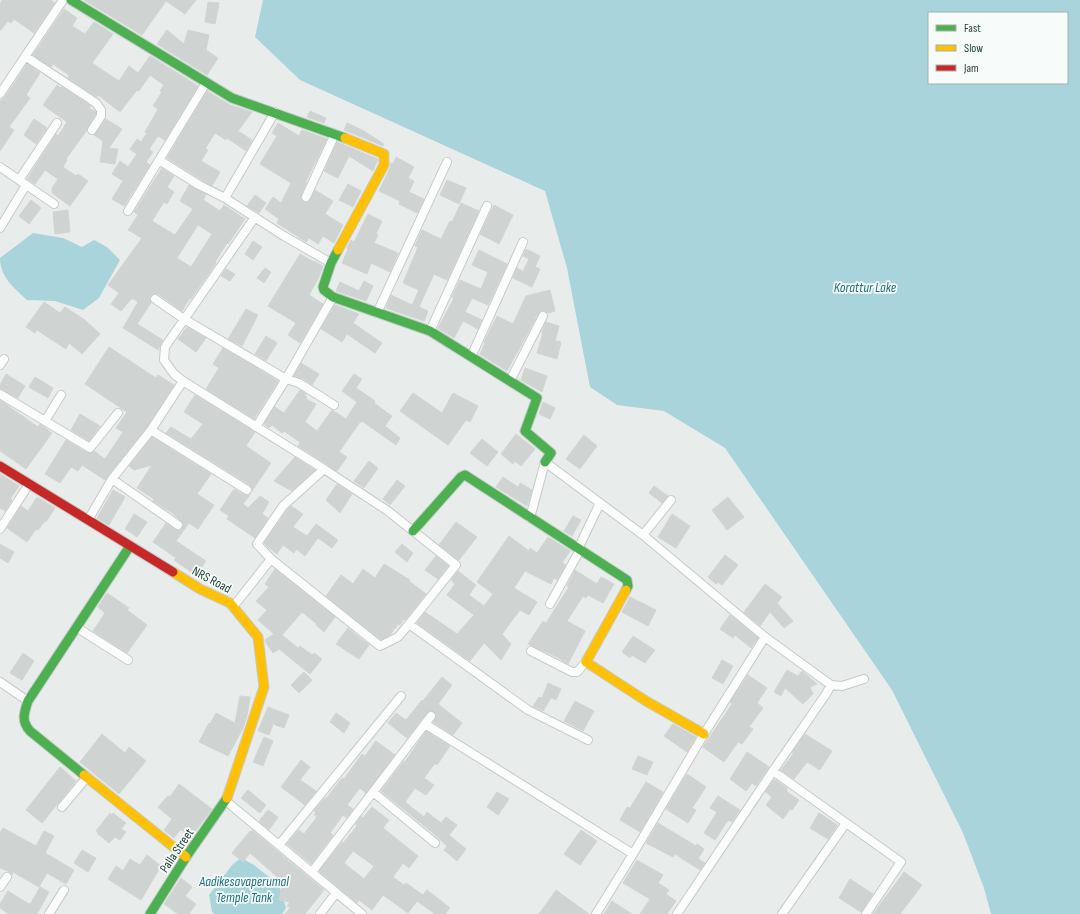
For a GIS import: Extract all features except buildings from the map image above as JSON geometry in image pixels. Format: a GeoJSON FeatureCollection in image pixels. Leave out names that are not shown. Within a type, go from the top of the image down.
{"type":"FeatureCollection","features":[{"type":"Feature","properties":{"kind":"street"},"geometry":{"type":"LineString","coordinates":[[0,94],[63,0]]}},
{"type":"Feature","properties":{"kind":"street"},"geometry":{"type":"LineString","coordinates":[[71,0],[232,98],[335,134],[384,154],[384,165],[331,263],[323,287],[326,292],[333,297],[430,331],[537,398],[525,431],[551,453],[545,462],[530,518]]}},
{"type":"Feature","properties":{"kind":"street"},"geometry":{"type":"LineString","coordinates":[[25,56],[96,103],[101,110],[101,116],[92,130]]}},
{"type":"Feature","properties":{"kind":"street"},"geometry":{"type":"LineString","coordinates":[[128,211],[206,83]]}},
{"type":"Feature","properties":{"kind":"street"},"geometry":{"type":"LineString","coordinates":[[225,198],[275,112]]}},
{"type":"Feature","properties":{"kind":"street"},"geometry":{"type":"LineString","coordinates":[[19,180],[57,123]]}},
{"type":"Feature","properties":{"kind":"street"},"geometry":{"type":"LineString","coordinates":[[306,197],[335,134]]}},
{"type":"Feature","properties":{"kind":"street"},"geometry":{"type":"LineString","coordinates":[[159,160],[199,185],[225,198],[284,236],[331,263]]}},
{"type":"Feature","properties":{"kind":"street"},"geometry":{"type":"LineString","coordinates":[[377,313],[447,162]]}},
{"type":"Feature","properties":{"kind":"street"},"geometry":{"type":"LineString","coordinates":[[0,167],[54,204]]}},
{"type":"Feature","properties":{"kind":"street"},"geometry":{"type":"LineString","coordinates":[[0,228],[26,185]]}},
{"type":"Feature","properties":{"kind":"street"},"geometry":{"type":"LineString","coordinates":[[430,331],[487,206]]}},
{"type":"Feature","properties":{"kind":"street"},"geometry":{"type":"LineString","coordinates":[[255,217],[165,347],[164,360],[174,374],[183,381],[324,469],[388,510],[456,565],[398,637],[380,646],[271,559],[257,544],[282,506],[324,469]]}},
{"type":"Feature","properties":{"kind":"street"},"geometry":{"type":"LineString","coordinates":[[471,357],[523,242]]}},
{"type":"Feature","properties":{"kind":"street"},"geometry":{"type":"LineString","coordinates":[[256,427],[286,379],[333,297]]}},
{"type":"Feature","properties":{"kind":"street"},"geometry":{"type":"LineString","coordinates":[[155,299],[184,319],[286,379],[299,383],[334,405]]}},
{"type":"Feature","properties":{"kind":"street"},"geometry":{"type":"LineString","coordinates":[[510,381],[543,316]]}},
{"type":"Feature","properties":{"kind":"street"},"geometry":{"type":"LineString","coordinates":[[88,520],[112,479],[151,430],[183,381]]}},
{"type":"Feature","properties":{"kind":"street"},"geometry":{"type":"LineString","coordinates":[[0,394],[90,448],[94,445],[118,413]]}},
{"type":"Feature","properties":{"kind":"street"},"geometry":{"type":"LineString","coordinates":[[44,421],[61,395]]}},
{"type":"Feature","properties":{"kind":"street"},"geometry":{"type":"LineString","coordinates":[[151,430],[247,490]]}},
{"type":"Feature","properties":{"kind":"street"},"geometry":{"type":"LineString","coordinates":[[545,462],[643,535],[765,637],[831,685],[842,686],[864,679]]}},
{"type":"Feature","properties":{"kind":"street","name":"NRS Road"},"geometry":{"type":"LineString","coordinates":[[0,466],[200,589],[230,603],[258,637],[264,686],[226,801]]}},
{"type":"Feature","properties":{"kind":"street"},"geometry":{"type":"LineString","coordinates":[[413,531],[463,475],[467,476],[627,580],[629,584],[586,662],[577,672],[572,672],[531,651]]}},
{"type":"Feature","properties":{"kind":"street"},"geometry":{"type":"LineString","coordinates":[[112,479],[178,525]]}},
{"type":"Feature","properties":{"kind":"street"},"geometry":{"type":"LineString","coordinates":[[0,529],[29,484]]}},
{"type":"Feature","properties":{"kind":"street"},"geometry":{"type":"LineString","coordinates":[[643,535],[671,500]]}},
{"type":"Feature","properties":{"kind":"street"},"geometry":{"type":"LineString","coordinates":[[550,604],[579,549],[600,503]]}},
{"type":"Feature","properties":{"kind":"street"},"geometry":{"type":"LineString","coordinates":[[130,546],[28,701],[22,718],[26,728],[186,857]]}},
{"type":"Feature","properties":{"kind":"street"},"geometry":{"type":"LineString","coordinates":[[233,607],[271,559]]}},
{"type":"Feature","properties":{"kind":"street"},"geometry":{"type":"LineString","coordinates":[[409,624],[528,710],[588,740]]}},
{"type":"Feature","properties":{"kind":"street"},"geometry":{"type":"LineString","coordinates":[[76,627],[128,660]]}},
{"type":"Feature","properties":{"kind":"street"},"geometry":{"type":"LineString","coordinates":[[596,914],[704,734],[765,637]]}},
{"type":"Feature","properties":{"kind":"street"},"geometry":{"type":"LineString","coordinates":[[586,662],[646,701],[704,734]]}},
{"type":"Feature","properties":{"kind":"street"},"geometry":{"type":"LineString","coordinates":[[0,682],[28,701]]}},
{"type":"Feature","properties":{"kind":"street"},"geometry":{"type":"LineString","coordinates":[[677,914],[831,685]]}},
{"type":"Feature","properties":{"kind":"street"},"geometry":{"type":"LineString","coordinates":[[279,845],[401,696]]}},
{"type":"Feature","properties":{"kind":"street"},"geometry":{"type":"LineString","coordinates":[[312,872],[431,716]]}},
{"type":"Feature","properties":{"kind":"street"},"geometry":{"type":"LineString","coordinates":[[425,724],[633,854]]}},
{"type":"Feature","properties":{"kind":"street"},"geometry":{"type":"LineString","coordinates":[[773,772],[901,862],[866,914]]}},
{"type":"Feature","properties":{"kind":"street"},"geometry":{"type":"LineString","coordinates":[[62,807],[87,777]]}},
{"type":"Feature","properties":{"kind":"street"},"geometry":{"type":"LineString","coordinates":[[373,792],[435,843]]}},
{"type":"Feature","properties":{"kind":"street"},"geometry":{"type":"LineString","coordinates":[[226,801],[362,914]]}},
{"type":"Feature","properties":{"kind":"street","name":"Palla Street"},"geometry":{"type":"LineString","coordinates":[[150,914],[186,857],[226,801]]}},
{"type":"Feature","properties":{"kind":"street"},"geometry":{"type":"LineString","coordinates":[[782,914],[846,823]]}},
{"type":"Feature","properties":{"kind":"street"},"geometry":{"type":"LineString","coordinates":[[0,887],[7,877]]}},
{"type":"Feature","properties":{"kind":"street"},"geometry":{"type":"LineString","coordinates":[[49,914],[64,890]]}},
{"type":"Feature","properties":{"kind":"street"},"geometry":{"type":"LineString","coordinates":[[320,914],[336,893]]}},
{"type":"Feature","properties":{"kind":"water","name":"Korattur Lake"},"geometry":{"type":"Polygon","coordinates":[[[263,0],[1080,0],[1080,914],[991,914],[984,888],[963,833],[892,690],[725,448],[664,411],[617,405],[590,387],[567,268],[545,191],[300,80],[255,37],[263,0]]]}},
{"type":"Feature","properties":{"kind":"water"},"geometry":{"type":"Polygon","coordinates":[[[33,233],[63,238],[82,247],[94,240],[107,247],[120,260],[99,298],[83,310],[55,301],[27,300],[17,291],[2,271],[0,258],[33,233]]]}},
{"type":"Feature","properties":{"kind":"water","name":"Aadikesavaperumal Temple Tank"},"geometry":{"type":"Polygon","coordinates":[[[241,858],[254,865],[279,885],[286,908],[282,914],[215,914],[212,912],[209,895],[233,864],[241,858]]]}},
{"type":"Feature","properties":{"kind":"traffic: fast"},"geometry":{"type":"LineString","coordinates":[[71,0],[232,98],[345,138]]}},
{"type":"Feature","properties":{"kind":"traffic: fast"},"geometry":{"type":"LineString","coordinates":[[338,250],[331,263],[323,287],[324,290],[333,297],[430,331],[537,398],[525,431],[551,453],[545,462]]}},
{"type":"Feature","properties":{"kind":"traffic: fast"},"geometry":{"type":"LineString","coordinates":[[413,531],[461,477],[465,475],[627,580],[628,586],[626,590]]}},
{"type":"Feature","properties":{"kind":"traffic: fast"},"geometry":{"type":"LineString","coordinates":[[84,775],[30,731],[25,724],[24,717],[28,701],[130,546]]}},
{"type":"Feature","properties":{"kind":"traffic: fast"},"geometry":{"type":"LineString","coordinates":[[150,914],[186,857],[227,798]]}},
{"type":"Feature","properties":{"kind":"traffic: slow"},"geometry":{"type":"LineString","coordinates":[[338,250],[384,165],[384,154],[345,138]]}},
{"type":"Feature","properties":{"kind":"traffic: slow"},"geometry":{"type":"LineString","coordinates":[[173,572],[200,589],[230,603],[258,637],[264,687],[227,798]]}},
{"type":"Feature","properties":{"kind":"traffic: slow"},"geometry":{"type":"LineString","coordinates":[[626,590],[586,662],[646,701],[704,734]]}},
{"type":"Feature","properties":{"kind":"traffic: slow"},"geometry":{"type":"LineString","coordinates":[[84,775],[186,857]]}},
{"type":"Feature","properties":{"kind":"traffic: jam"},"geometry":{"type":"LineString","coordinates":[[0,466],[173,572]]}}]}
